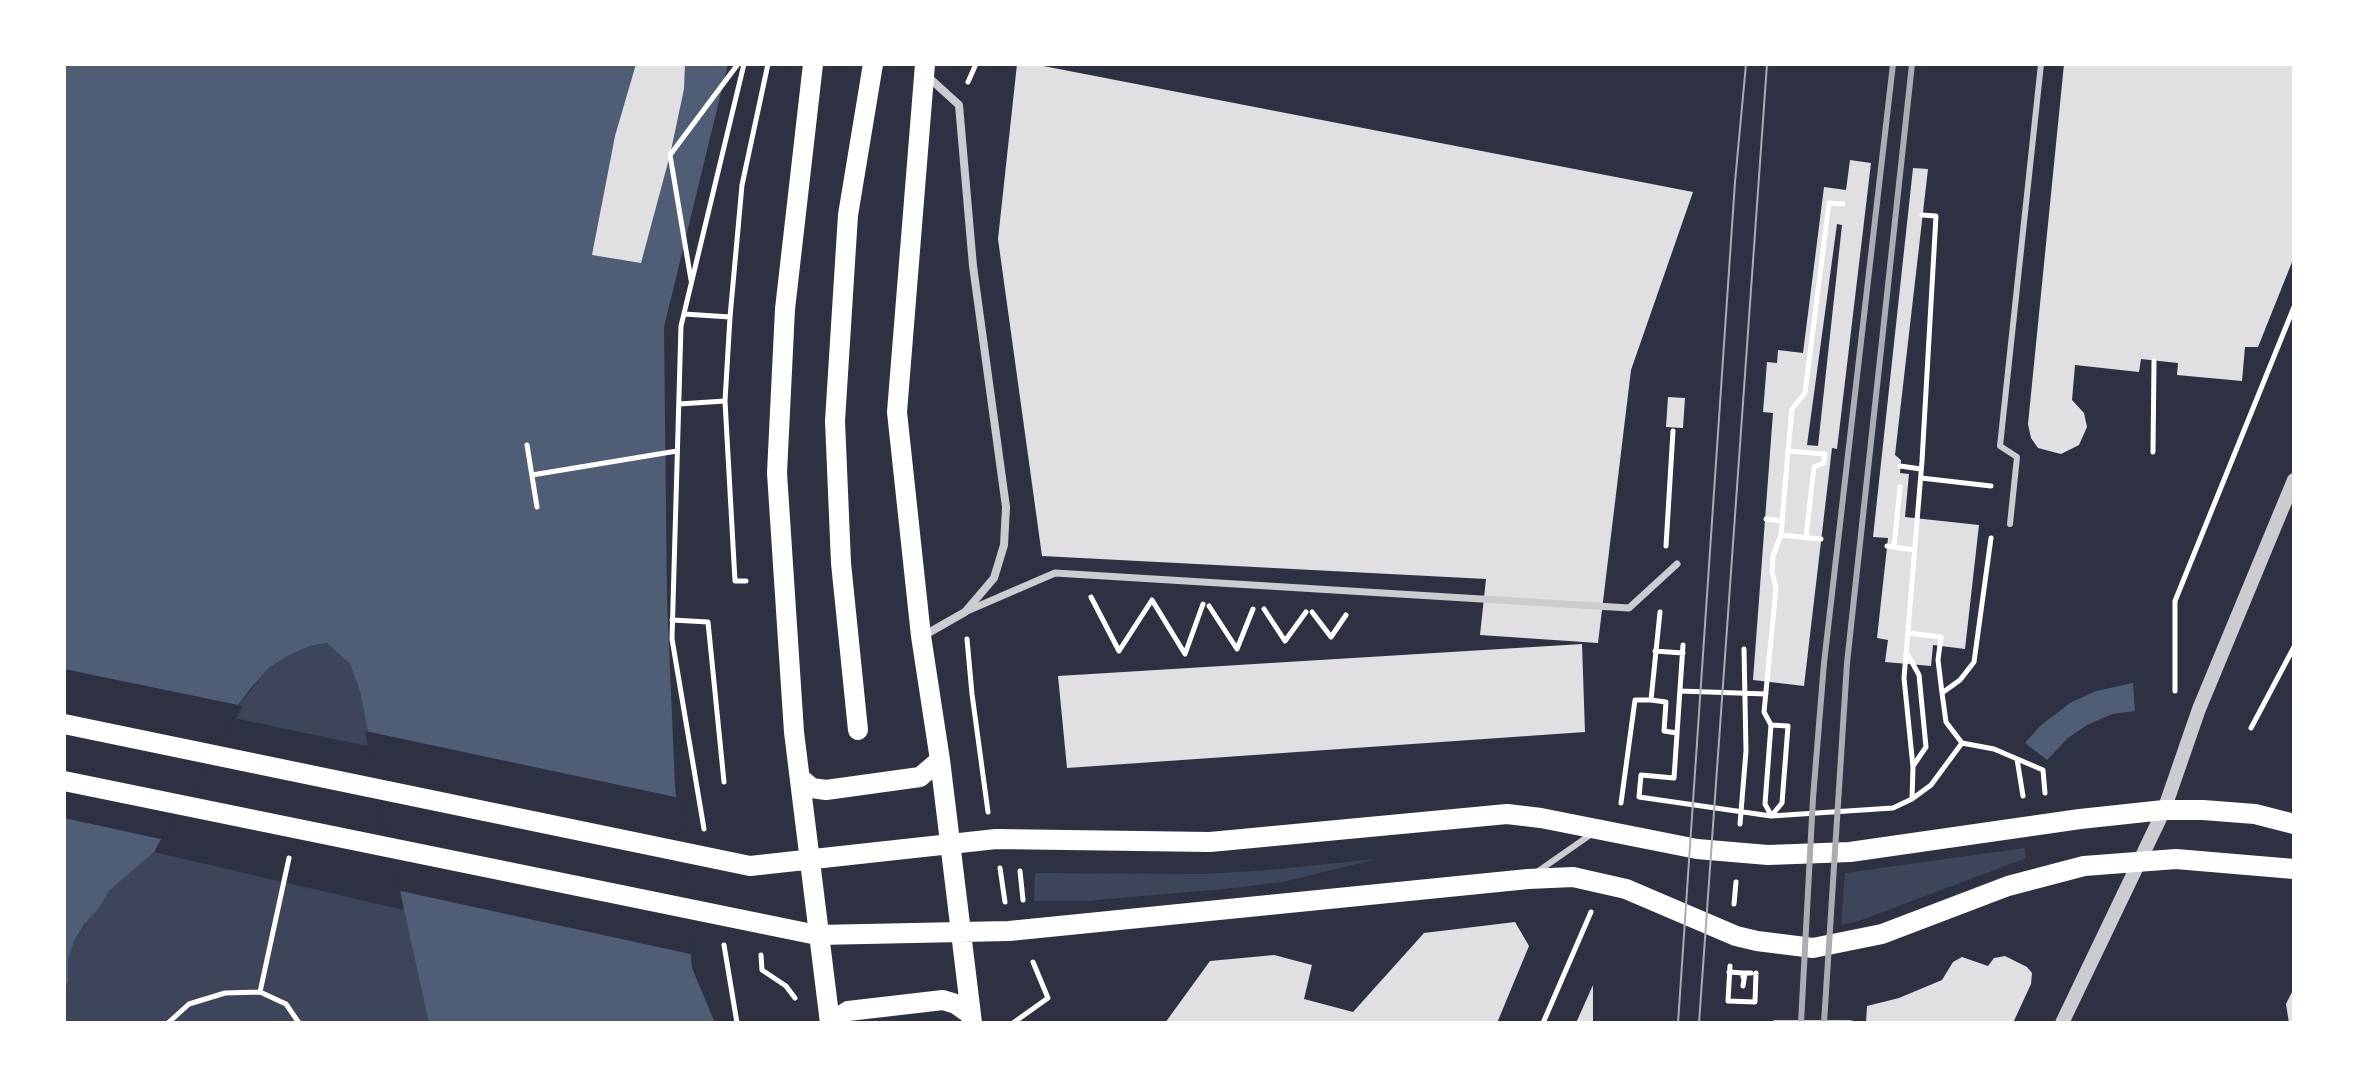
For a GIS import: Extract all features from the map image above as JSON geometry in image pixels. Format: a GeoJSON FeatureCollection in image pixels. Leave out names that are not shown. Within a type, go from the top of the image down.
{"type":"FeatureCollection","features":[{"type":"Feature","properties":{"kind":"main road"},"geometry":{"type":"LineString","coordinates":[[813,64],[785,309],[777,473],[794,732],[830,1023],[848,1011],[943,1000],[956,1004],[971,1018]]}},
{"type":"Feature","properties":{"kind":"main road"},"geometry":{"type":"LineString","coordinates":[[858,730],[841,563],[835,421],[848,215],[873,64]]}},
{"type":"Feature","properties":{"kind":"main road"},"geometry":{"type":"LineString","coordinates":[[924,68],[897,412],[921,636],[951,843],[971,1018]]}},
{"type":"Feature","properties":{"kind":"main road"},"geometry":{"type":"LineString","coordinates":[[64,724],[750,866],[996,839],[1210,842],[1507,814],[1697,849],[1797,855],[1850,852],[2164,810],[2255,814],[2294,824]]}},
{"type":"Feature","properties":{"kind":"main road"},"geometry":{"type":"LineString","coordinates":[[801,779],[812,788],[826,790],[920,777],[940,760]]}},
{"type":"Feature","properties":{"kind":"main road"},"geometry":{"type":"LineString","coordinates":[[64,781],[728,924],[817,935],[1009,931],[1573,877],[1626,889],[1736,936],[1813,948],[1882,934],[2008,886],[2084,866],[2176,859],[2294,869]]}},
{"type":"Feature","properties":{"kind":"street"},"geometry":{"type":"LineString","coordinates":[[924,68],[959,105],[973,266],[1006,507],[1004,545],[994,578],[965,612]]}},
{"type":"Feature","properties":{"kind":"street"},"geometry":{"type":"LineString","coordinates":[[2062,1023],[2164,810],[2199,709],[2294,480]]}},
{"type":"Feature","properties":{"kind":"street"},"geometry":{"type":"LineString","coordinates":[[921,636],[965,612],[1055,573],[1629,608],[1677,564]]}},
{"type":"Feature","properties":{"kind":"lane"},"geometry":{"type":"LineString","coordinates":[[2010,524],[2017,457],[2000,446],[2041,64]]}},
{"type":"Feature","properties":{"kind":"lane"},"geometry":{"type":"LineString","coordinates":[[1528,879],[1598,829]]}},
{"type":"Feature","properties":{"kind":"lane"},"geometry":{"type":"LineString","coordinates":[[1775,1023],[1850,1023]]}},
{"type":"Feature","properties":{"kind":"path"},"geometry":{"type":"LineString","coordinates":[[691,285],[670,155],[741,64]]}},
{"type":"Feature","properties":{"kind":"path"},"geometry":{"type":"LineString","coordinates":[[706,839],[672,639],[681,326],[741,64]]}},
{"type":"Feature","properties":{"kind":"path"},"geometry":{"type":"LineString","coordinates":[[746,581],[735,581],[725,401],[742,185],[768,64]]}},
{"type":"Feature","properties":{"kind":"path"},"geometry":{"type":"LineString","coordinates":[[1771,816],[1765,804],[1771,725],[1764,712],[1776,588],[1773,556],[1781,535],[1792,409],[1805,393],[1829,203],[1843,204]]}},
{"type":"Feature","properties":{"kind":"path"},"geometry":{"type":"LineString","coordinates":[[1912,799],[1913,767],[1904,678],[1921,478],[1936,216],[1922,215]]}},
{"type":"Feature","properties":{"kind":"path"},"geometry":{"type":"LineString","coordinates":[[2176,698],[2175,601],[2294,307]]}},
{"type":"Feature","properties":{"kind":"path"},"geometry":{"type":"LineString","coordinates":[[684,314],[730,317]]}},
{"type":"Feature","properties":{"kind":"path"},"geometry":{"type":"LineString","coordinates":[[2153,452],[2154,361]]}},
{"type":"Feature","properties":{"kind":"path"},"geometry":{"type":"LineString","coordinates":[[679,404],[725,401]]}},
{"type":"Feature","properties":{"kind":"path"},"geometry":{"type":"LineString","coordinates":[[527,445],[537,507]]}},
{"type":"Feature","properties":{"kind":"path"},"geometry":{"type":"LineString","coordinates":[[532,475],[677,451]]}},
{"type":"Feature","properties":{"kind":"path"},"geometry":{"type":"LineString","coordinates":[[1788,451],[1825,454],[1824,463],[1814,467],[1806,537]]}},
{"type":"Feature","properties":{"kind":"path"},"geometry":{"type":"LineString","coordinates":[[1900,466],[1921,469]]}},
{"type":"Feature","properties":{"kind":"path"},"geometry":{"type":"LineString","coordinates":[[1921,478],[1997,486]]}},
{"type":"Feature","properties":{"kind":"path"},"geometry":{"type":"LineString","coordinates":[[1900,487],[1890,547],[1914,550]]}},
{"type":"Feature","properties":{"kind":"path"},"geometry":{"type":"LineString","coordinates":[[1766,519],[1782,521]]}},
{"type":"Feature","properties":{"kind":"path"},"geometry":{"type":"LineString","coordinates":[[1942,693],[1960,680],[1974,662],[1992,528],[2010,529],[2010,524]]}},
{"type":"Feature","properties":{"kind":"path"},"geometry":{"type":"LineString","coordinates":[[1781,535],[1821,539]]}},
{"type":"Feature","properties":{"kind":"path"},"geometry":{"type":"LineString","coordinates":[[1080,575],[1119,651],[1152,600],[1185,654],[1204,599],[1237,649],[1257,599],[1285,641],[1309,608],[1331,637],[1362,592]]}},
{"type":"Feature","properties":{"kind":"path"},"geometry":{"type":"LineString","coordinates":[[965,612],[987,811],[996,839],[1009,931]]}},
{"type":"Feature","properties":{"kind":"path"},"geometry":{"type":"LineString","coordinates":[[672,620],[708,622],[724,782]]}},
{"type":"Feature","properties":{"kind":"path"},"geometry":{"type":"LineString","coordinates":[[1908,633],[1941,637],[1938,660],[1946,722],[1962,743],[1994,749],[2043,770],[2045,793]]}},
{"type":"Feature","properties":{"kind":"path"},"geometry":{"type":"LineString","coordinates":[[1683,645],[1674,778],[1641,775],[1639,797],[1771,816],[1893,808],[1931,785],[1962,743]]}},
{"type":"Feature","properties":{"kind":"path"},"geometry":{"type":"LineString","coordinates":[[2251,728],[2294,647]]}},
{"type":"Feature","properties":{"kind":"path"},"geometry":{"type":"LineString","coordinates":[[1744,649],[1746,751]]}},
{"type":"Feature","properties":{"kind":"path"},"geometry":{"type":"LineString","coordinates":[[1655,651],[1683,653]]}},
{"type":"Feature","properties":{"kind":"path"},"geometry":{"type":"LineString","coordinates":[[1907,653],[1919,675],[1926,747],[1913,767]]}},
{"type":"Feature","properties":{"kind":"path"},"geometry":{"type":"LineString","coordinates":[[1680,691],[1766,694]]}},
{"type":"Feature","properties":{"kind":"path"},"geometry":{"type":"LineString","coordinates":[[1651,700],[1666,702],[1664,731],[1677,733]]}},
{"type":"Feature","properties":{"kind":"path"},"geometry":{"type":"LineString","coordinates":[[1771,725],[1788,726],[1782,803],[1771,816]]}},
{"type":"Feature","properties":{"kind":"path"},"geometry":{"type":"LineString","coordinates":[[2017,758],[2024,802]]}},
{"type":"Feature","properties":{"kind":"path"},"geometry":{"type":"LineString","coordinates":[[260,992],[289,858]]}},
{"type":"Feature","properties":{"kind":"path"},"geometry":{"type":"LineString","coordinates":[[1020,871],[1023,900]]}},
{"type":"Feature","properties":{"kind":"path"},"geometry":{"type":"LineString","coordinates":[[728,924],[737,1023]]}},
{"type":"Feature","properties":{"kind":"path"},"geometry":{"type":"LineString","coordinates":[[761,955],[762,970],[786,986],[798,1001]]}},
{"type":"Feature","properties":{"kind":"path"},"geometry":{"type":"LineString","coordinates":[[1013,1023],[1048,998],[1033,962]]}},
{"type":"Feature","properties":{"kind":"path"},"geometry":{"type":"LineString","coordinates":[[1743,986],[1743,973],[1729,972],[1728,1001],[1755,1002],[1756,973]]}},
{"type":"Feature","properties":{"kind":"path"},"geometry":{"type":"LineString","coordinates":[[168,1023],[189,1004],[225,993],[260,992],[286,1004],[299,1023]]}},
{"type":"Feature","properties":{"kind":"shaded area"},"geometry":{"type":"Polygon","coordinates":[[[64,64],[728,64],[664,327],[667,599],[675,786],[692,968],[715,1023],[429,1023],[360,691],[350,664],[327,643],[310,646],[287,656],[269,668],[251,688],[229,717],[154,852],[109,891],[74,941],[68,960],[68,982],[64,989],[64,64]]]}},
{"type":"Feature","properties":{"kind":"shaded area"},"geometry":{"type":"Polygon","coordinates":[[[328,643],[350,664],[360,691],[372,747],[229,717],[269,668],[310,646],[328,643]]]}},
{"type":"Feature","properties":{"kind":"shaded area"},"geometry":{"type":"Polygon","coordinates":[[[2133,683],[2135,711],[2112,714],[2087,725],[2068,738],[2047,760],[2025,743],[2040,726],[2070,703],[2096,691],[2133,683]]]}},
{"type":"Feature","properties":{"kind":"shaded area"},"geometry":{"type":"Polygon","coordinates":[[[2024,848],[2026,858],[1841,925],[1845,873],[2024,848]]]}},
{"type":"Feature","properties":{"kind":"shaded area"},"geometry":{"type":"Polygon","coordinates":[[[154,852],[404,910],[429,1023],[64,1023],[64,989],[74,941],[109,891],[154,852]]]}},
{"type":"Feature","properties":{"kind":"shaded area"},"geometry":{"type":"Polygon","coordinates":[[[1376,859],[1283,882],[1086,901],[1034,901],[1035,873],[1203,874],[1376,859]]]}},
{"type":"Feature","properties":{"kind":"pier"},"geometry":{"type":"Polygon","coordinates":[[[64,669],[243,706],[165,840],[64,818],[64,669]]]}},
{"type":"Feature","properties":{"kind":"pier"},"geometry":{"type":"Polygon","coordinates":[[[365,731],[680,798],[695,955],[396,890],[365,731]]]}},
{"type":"Feature","properties":{"kind":"building"},"geometry":{"type":"Polygon","coordinates":[[[636,64],[685,64],[684,89],[670,155],[641,263],[592,255],[615,136],[636,64]]]}},
{"type":"Feature","properties":{"kind":"building"},"geometry":{"type":"Polygon","coordinates":[[[1017,64],[1033,64],[1693,192],[1631,370],[1598,643],[1480,635],[1486,579],[1042,556],[998,239],[1017,64]]]}},
{"type":"Feature","properties":{"kind":"building"},"geometry":{"type":"Polygon","coordinates":[[[2064,64],[2294,64],[2294,257],[2258,347],[2245,347],[2242,381],[2177,375],[2178,363],[2141,359],[2139,372],[2075,365],[2072,400],[2084,413],[2087,427],[2079,445],[2061,454],[2038,448],[2031,438],[2028,424],[2064,64]]]}},
{"type":"Feature","properties":{"kind":"building"},"geometry":{"type":"Polygon","coordinates":[[[1850,160],[1871,163],[1837,449],[1832,448],[1804,686],[1753,680],[1773,413],[1763,412],[1767,362],[1777,363],[1778,350],[1803,353],[1824,187],[1846,190],[1850,160]],[[1837,224],[1807,445],[1818,446],[1842,225],[1837,224]]]}},
{"type":"Feature","properties":{"kind":"building"},"geometry":{"type":"Polygon","coordinates":[[[1913,168],[1928,169],[1895,455],[1901,460],[1900,473],[1909,474],[1905,517],[1979,525],[1965,649],[1933,645],[1931,666],[1885,662],[1888,640],[1877,638],[1888,538],[1873,537],[1913,168]]]}},
{"type":"Feature","properties":{"kind":"building"},"geometry":{"type":"Polygon","coordinates":[[[1668,397],[1685,398],[1683,428],[1666,427],[1668,397]]]}},
{"type":"Feature","properties":{"kind":"building"},"geometry":{"type":"Polygon","coordinates":[[[1582,644],[1585,732],[1067,768],[1058,676],[1582,644]]]}},
{"type":"Feature","properties":{"kind":"building"},"geometry":{"type":"Polygon","coordinates":[[[1515,922],[1529,946],[1497,1023],[1165,1023],[1210,961],[1274,955],[1312,965],[1304,999],[1353,1012],[1424,933],[1515,922]]]}},
{"type":"Feature","properties":{"kind":"building"},"geometry":{"type":"Polygon","coordinates":[[[2005,956],[2027,967],[2032,973],[2031,984],[2013,1023],[1866,1023],[1867,1006],[1899,998],[1942,980],[1953,962],[1962,957],[1988,966],[1994,958],[2005,956]]]}},
{"type":"Feature","properties":{"kind":"building"},"geometry":{"type":"Polygon","coordinates":[[[1593,985],[1593,1023],[1576,1023],[1593,985]]]}},
{"type":"Feature","properties":{"kind":"building"},"geometry":{"type":"Polygon","coordinates":[[[2294,988],[2294,1023],[2289,1023],[2286,1004],[2294,988]]]}},
{"type":"Feature","properties":{"kind":"tram line"},"geometry":{"type":"LineString","coordinates":[[1678,1023],[1735,182],[1746,64]]}},
{"type":"Feature","properties":{"kind":"tram line"},"geometry":{"type":"LineString","coordinates":[[1699,1023],[1767,64]]}},
{"type":"Feature","properties":{"kind":"railway"},"geometry":{"type":"LineString","coordinates":[[1801,1023],[1824,663],[1893,64]]}},
{"type":"Feature","properties":{"kind":"railway"},"geometry":{"type":"LineString","coordinates":[[1824,1023],[1847,663],[1912,64]]}}]}
